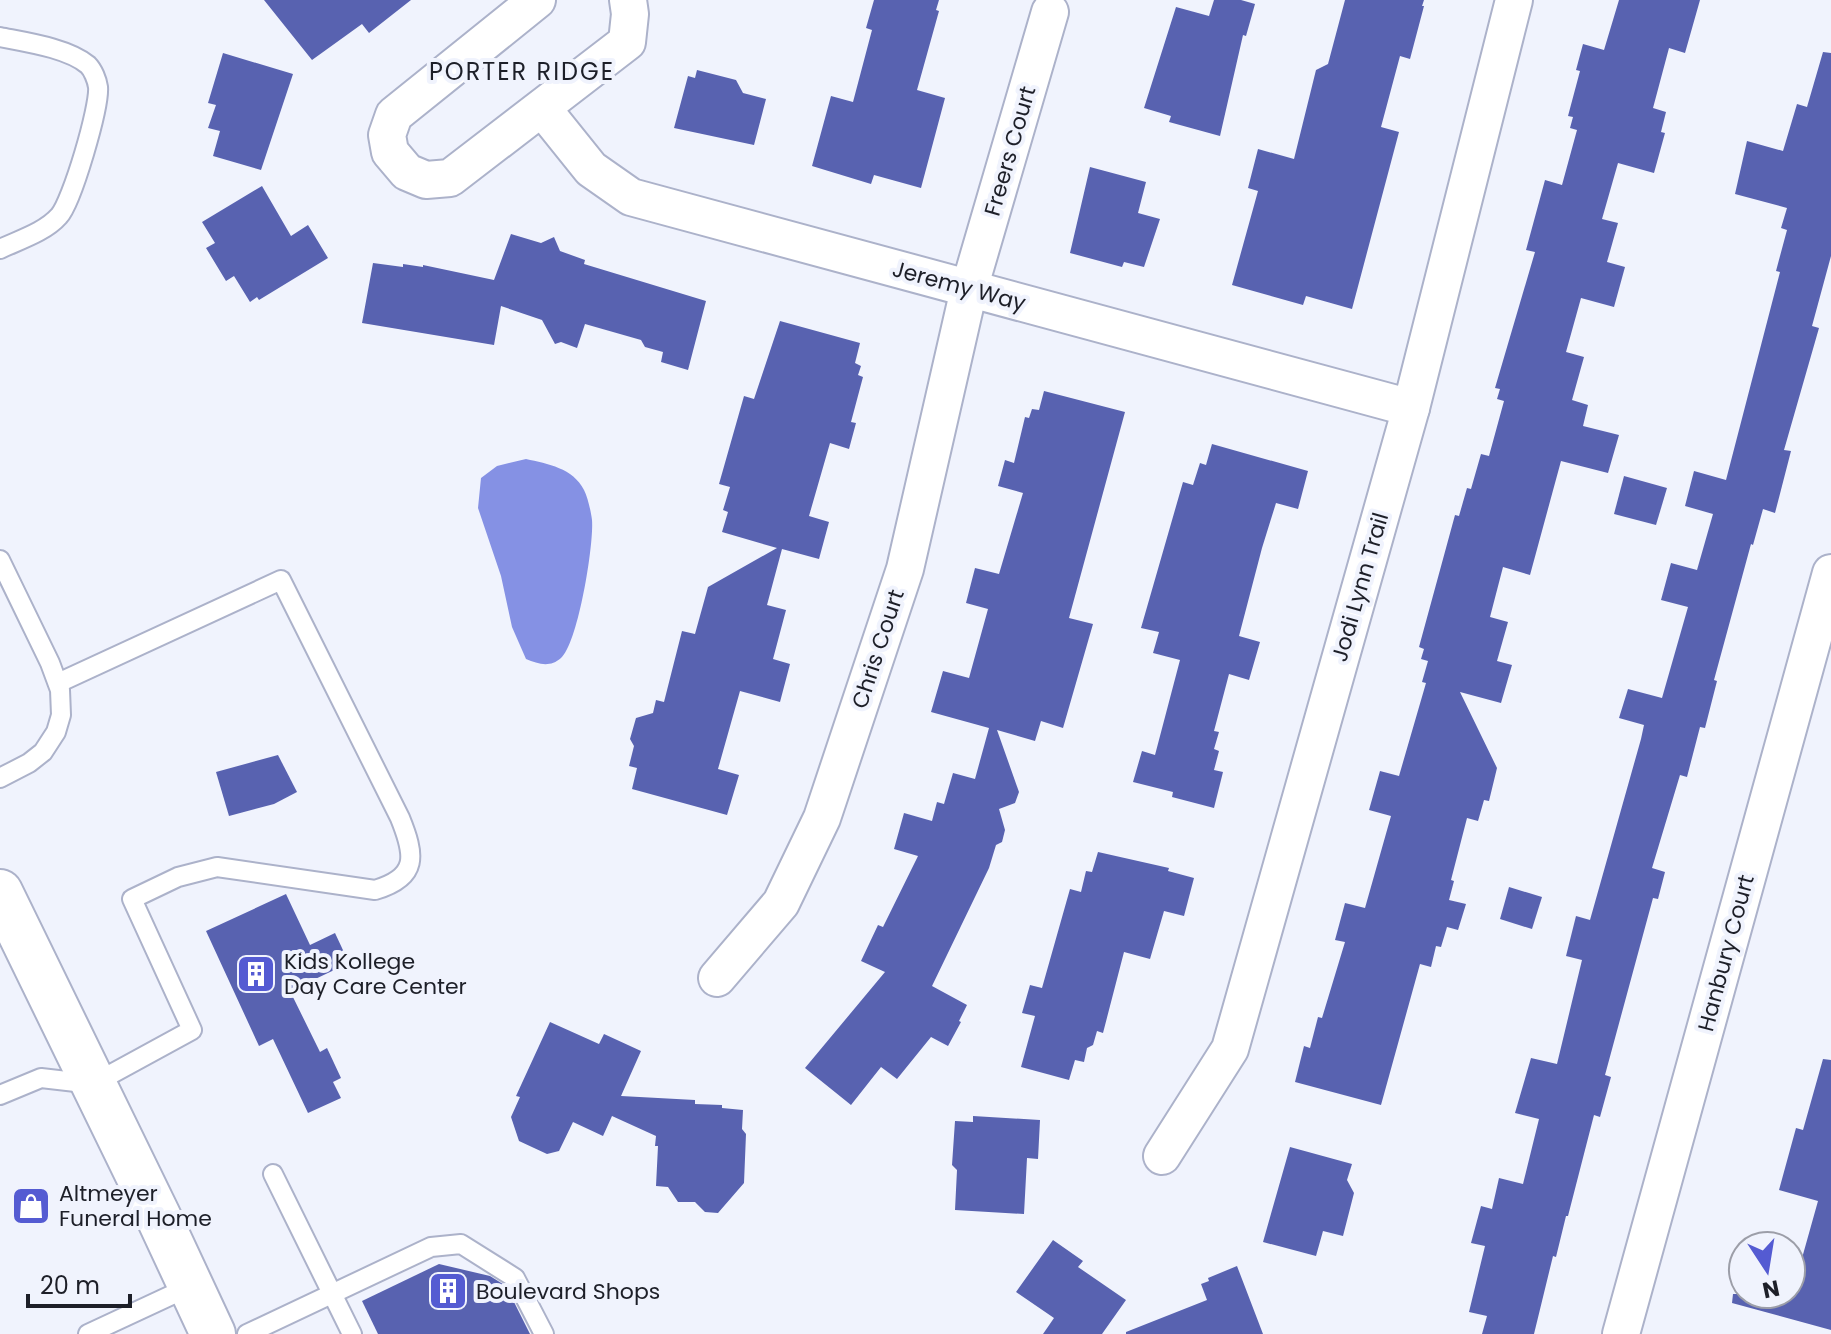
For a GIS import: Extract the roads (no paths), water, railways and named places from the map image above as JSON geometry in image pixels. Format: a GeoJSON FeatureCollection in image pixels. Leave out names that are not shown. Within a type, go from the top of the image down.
{"type":"FeatureCollection","features":[{"type":"Feature","properties":{"kind":"main road"},"geometry":{"type":"LineString","coordinates":[[0,892],[213,1334]]}},
{"type":"Feature","properties":{"kind":"street"},"geometry":{"type":"LineString","coordinates":[[537,0],[394,115],[387,135],[390,152],[407,172],[426,180],[450,178],[627,42],[628,0]]}},
{"type":"Feature","properties":{"kind":"street","name":"Jodi Lynn Trail"},"geometry":{"type":"LineString","coordinates":[[1162,1156],[1230,1049],[1411,408],[1514,0]]}},
{"type":"Feature","properties":{"kind":"street","name":"Freers Court"},"geometry":{"type":"LineString","coordinates":[[969,289],[1050,12]]}},
{"type":"Feature","properties":{"kind":"street","name":"Jeremy Way"},"geometry":{"type":"LineString","coordinates":[[542,108],[591,169],[631,197],[1411,408]]}},
{"type":"Feature","properties":{"kind":"street","name":"Chris Court"},"geometry":{"type":"LineString","coordinates":[[717,978],[781,903],[822,818],[905,569],[969,289]]}},
{"type":"Feature","properties":{"kind":"street","name":"Hanbury Court"},"geometry":{"type":"LineString","coordinates":[[1621,1334],[1831,573]]}},
{"type":"Feature","properties":{"kind":"lane"},"geometry":{"type":"LineString","coordinates":[[0,37],[74,57],[90,66],[98,89],[73,190],[61,215],[50,224],[0,249]]}},
{"type":"Feature","properties":{"kind":"lane"},"geometry":{"type":"LineString","coordinates":[[0,560],[58,683],[61,715],[56,732],[43,752],[0,778]]}},
{"type":"Feature","properties":{"kind":"lane"},"geometry":{"type":"LineString","coordinates":[[0,1095],[41,1078],[93,1084],[192,1030],[132,899],[178,877],[217,867],[375,890],[393,885],[405,875],[411,862],[411,849],[400,818],[281,580],[58,683]]}},
{"type":"Feature","properties":{"kind":"lane"},"geometry":{"type":"LineString","coordinates":[[273,1174],[352,1334]]}},
{"type":"Feature","properties":{"kind":"lane"},"geometry":{"type":"LineString","coordinates":[[247,1334],[431,1247],[461,1244],[515,1278],[544,1334]]}},
{"type":"Feature","properties":{"kind":"lane"},"geometry":{"type":"LineString","coordinates":[[88,1334],[191,1286]]}},
{"type":"Feature","properties":{"kind":"water"},"geometry":{"type":"Polygon","coordinates":[[[526,459],[559,468],[573,477],[585,493],[592,520],[588,571],[573,634],[561,658],[548,664],[526,659],[512,627],[501,576],[478,508],[481,478],[497,466],[526,459]]]}},
{"type":"Feature","properties":{"kind":"place","name":"Kids Kollege Day Care Center"},"geometry":{"type":"Point","coordinates":[256,974]}},
{"type":"Feature","properties":{"kind":"place","name":"Altmeyer Funeral Home"},"geometry":{"type":"Point","coordinates":[31,1206]}},
{"type":"Feature","properties":{"kind":"place","name":"Boulevard Shops"},"geometry":{"type":"Point","coordinates":[448,1291]}},
{"type":"Feature","properties":{"kind":"district","name":"PORTER RIDGE"},"geometry":{"type":"Point","coordinates":[522,71]}}]}
